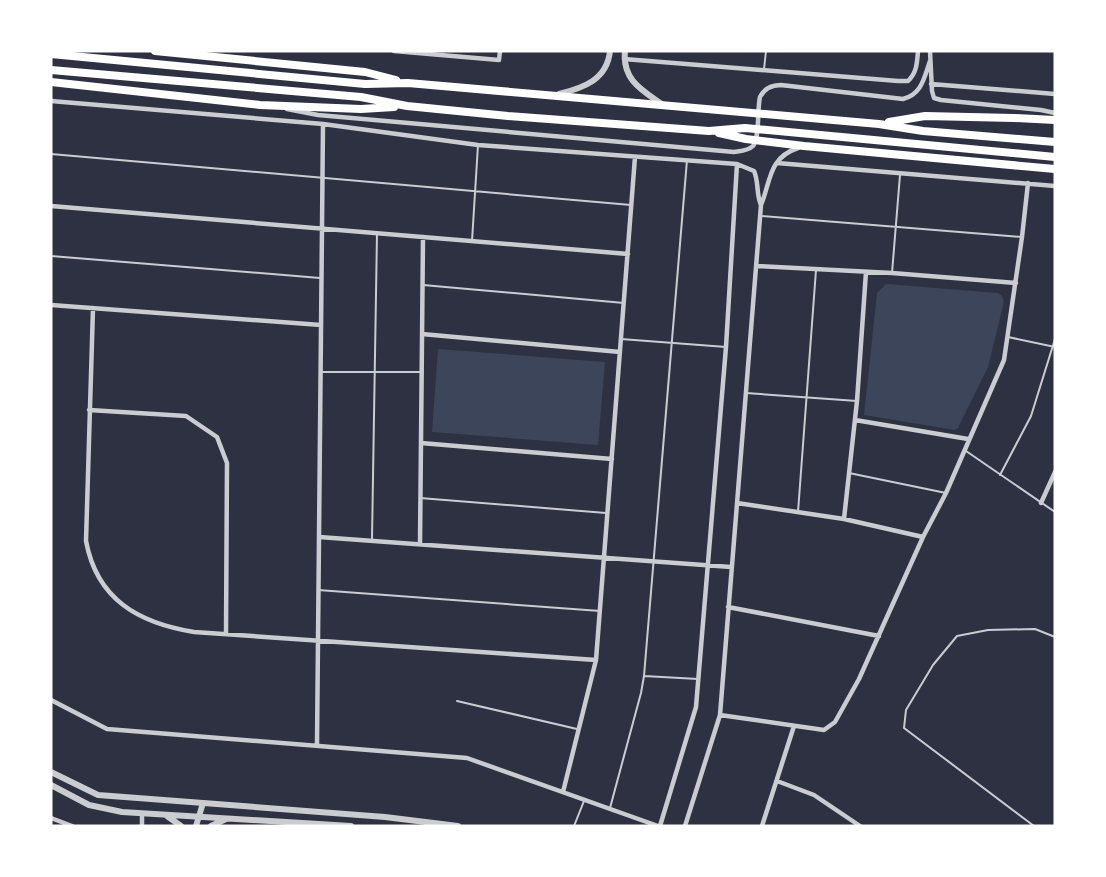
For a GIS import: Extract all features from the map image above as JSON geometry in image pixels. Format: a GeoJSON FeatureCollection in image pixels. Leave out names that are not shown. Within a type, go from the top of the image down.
{"type":"FeatureCollection","features":[{"type":"Feature","properties":{"kind":"highway"},"geometry":{"type":"LineString","coordinates":[[155,51],[364,72],[408,83]]}},
{"type":"Feature","properties":{"kind":"highway"},"geometry":{"type":"LineString","coordinates":[[51,54],[365,84],[408,83],[879,123],[924,131],[1055,142]]}},
{"type":"Feature","properties":{"kind":"highway"},"geometry":{"type":"LineString","coordinates":[[51,70],[361,97],[407,106],[709,131],[746,140],[1055,169]]}},
{"type":"Feature","properties":{"kind":"highway"},"geometry":{"type":"LineString","coordinates":[[51,82],[261,105],[361,109],[407,106]]}},
{"type":"Feature","properties":{"kind":"highway"},"geometry":{"type":"LineString","coordinates":[[879,123],[925,116],[1055,120]]}},
{"type":"Feature","properties":{"kind":"highway"},"geometry":{"type":"LineString","coordinates":[[709,131],[745,128],[1055,157]]}},
{"type":"Feature","properties":{"kind":"street"},"geometry":{"type":"LineString","coordinates":[[394,51],[499,60],[500,51]]}},
{"type":"Feature","properties":{"kind":"street"},"geometry":{"type":"LineString","coordinates":[[552,96],[582,88],[592,82],[605,69],[610,51]]}},
{"type":"Feature","properties":{"kind":"street"},"geometry":{"type":"LineString","coordinates":[[625,51],[625,69],[636,86],[663,105]]}},
{"type":"Feature","properties":{"kind":"street"},"geometry":{"type":"LineString","coordinates":[[624,59],[908,81],[914,75],[918,51]]}},
{"type":"Feature","properties":{"kind":"street"},"geometry":{"type":"LineString","coordinates":[[930,51],[931,84],[934,98],[1055,113]]}},
{"type":"Feature","properties":{"kind":"street"},"geometry":{"type":"LineString","coordinates":[[261,105],[318,115],[734,152],[753,146],[756,138],[759,101],[763,92],[776,85],[903,99],[913,96],[919,90],[930,61]]}},
{"type":"Feature","properties":{"kind":"street"},"geometry":{"type":"LineString","coordinates":[[931,84],[1055,94]]}},
{"type":"Feature","properties":{"kind":"street"},"geometry":{"type":"LineString","coordinates":[[51,101],[323,124],[478,145],[737,164],[754,171],[758,180],[758,198],[761,205]]}},
{"type":"Feature","properties":{"kind":"street"},"geometry":{"type":"LineString","coordinates":[[317,744],[323,124]]}},
{"type":"Feature","properties":{"kind":"street"},"geometry":{"type":"LineString","coordinates":[[685,826],[720,715],[761,205],[769,176],[777,163],[789,151],[804,146]]}},
{"type":"Feature","properties":{"kind":"street"},"geometry":{"type":"LineString","coordinates":[[563,792],[596,660],[635,157]]}},
{"type":"Feature","properties":{"kind":"street"},"geometry":{"type":"LineString","coordinates":[[777,163],[1055,186]]}},
{"type":"Feature","properties":{"kind":"street"},"geometry":{"type":"LineString","coordinates":[[52,703],[107,729],[317,744],[467,758],[646,824],[659,826],[696,707],[726,347],[737,164]]}},
{"type":"Feature","properties":{"kind":"street"},"geometry":{"type":"LineString","coordinates":[[720,715],[824,729],[829,728],[835,722],[845,705],[946,492],[1004,360],[1028,183]]}},
{"type":"Feature","properties":{"kind":"street"},"geometry":{"type":"LineString","coordinates":[[51,206],[628,254]]}},
{"type":"Feature","properties":{"kind":"street"},"geometry":{"type":"LineString","coordinates":[[420,543],[423,237]]}},
{"type":"Feature","properties":{"kind":"street"},"geometry":{"type":"LineString","coordinates":[[757,266],[892,273],[1016,283]]}},
{"type":"Feature","properties":{"kind":"street"},"geometry":{"type":"LineString","coordinates":[[844,519],[857,401],[866,272]]}},
{"type":"Feature","properties":{"kind":"street"},"geometry":{"type":"LineString","coordinates":[[51,304],[321,325]]}},
{"type":"Feature","properties":{"kind":"street"},"geometry":{"type":"LineString","coordinates":[[93,308],[86,541],[88,554],[98,574],[123,606],[150,622],[194,632],[596,660]]}},
{"type":"Feature","properties":{"kind":"street"},"geometry":{"type":"LineString","coordinates":[[422,334],[620,352]]}},
{"type":"Feature","properties":{"kind":"street"},"geometry":{"type":"LineString","coordinates":[[89,410],[186,416],[217,438],[227,463],[226,634]]}},
{"type":"Feature","properties":{"kind":"street"},"geometry":{"type":"LineString","coordinates":[[855,420],[968,440]]}},
{"type":"Feature","properties":{"kind":"street"},"geometry":{"type":"LineString","coordinates":[[421,444],[612,459]]}},
{"type":"Feature","properties":{"kind":"street"},"geometry":{"type":"LineString","coordinates":[[1041,502],[1055,472]]}},
{"type":"Feature","properties":{"kind":"street"},"geometry":{"type":"LineString","coordinates":[[737,503],[844,519],[923,537]]}},
{"type":"Feature","properties":{"kind":"street"},"geometry":{"type":"LineString","coordinates":[[319,537],[731,567]]}},
{"type":"Feature","properties":{"kind":"street"},"geometry":{"type":"LineString","coordinates":[[728,607],[879,636]]}},
{"type":"Feature","properties":{"kind":"street"},"geometry":{"type":"LineString","coordinates":[[762,826],[794,726]]}},
{"type":"Feature","properties":{"kind":"street"},"geometry":{"type":"LineString","coordinates":[[51,772],[98,795],[385,817],[458,826]]}},
{"type":"Feature","properties":{"kind":"street"},"geometry":{"type":"LineString","coordinates":[[777,781],[814,795],[860,826]]}},
{"type":"Feature","properties":{"kind":"street"},"geometry":{"type":"LineString","coordinates":[[51,785],[89,805],[122,813],[351,826]]}},
{"type":"Feature","properties":{"kind":"street"},"geometry":{"type":"LineString","coordinates":[[196,826],[203,802]]}},
{"type":"Feature","properties":{"kind":"street"},"geometry":{"type":"LineString","coordinates":[[142,814],[142,826]]}},
{"type":"Feature","properties":{"kind":"street"},"geometry":{"type":"LineString","coordinates":[[167,816],[181,826]]}},
{"type":"Feature","properties":{"kind":"street"},"geometry":{"type":"LineString","coordinates":[[51,818],[72,826]]}},
{"type":"Feature","properties":{"kind":"street"},"geometry":{"type":"LineString","coordinates":[[210,826],[230,818]]}},
{"type":"Feature","properties":{"kind":"lane"},"geometry":{"type":"LineString","coordinates":[[764,70],[766,51]]}},
{"type":"Feature","properties":{"kind":"lane"},"geometry":{"type":"LineString","coordinates":[[472,241],[478,145]]}},
{"type":"Feature","properties":{"kind":"lane"},"geometry":{"type":"LineString","coordinates":[[51,154],[631,205]]}},
{"type":"Feature","properties":{"kind":"lane"},"geometry":{"type":"LineString","coordinates":[[610,810],[644,676],[687,160]]}},
{"type":"Feature","properties":{"kind":"lane"},"geometry":{"type":"LineString","coordinates":[[892,273],[901,172]]}},
{"type":"Feature","properties":{"kind":"lane"},"geometry":{"type":"LineString","coordinates":[[760,215],[1022,237]]}},
{"type":"Feature","properties":{"kind":"lane"},"geometry":{"type":"LineString","coordinates":[[372,540],[377,233]]}},
{"type":"Feature","properties":{"kind":"lane"},"geometry":{"type":"LineString","coordinates":[[51,256],[321,278]]}},
{"type":"Feature","properties":{"kind":"lane"},"geometry":{"type":"LineString","coordinates":[[798,512],[816,270]]}},
{"type":"Feature","properties":{"kind":"lane"},"geometry":{"type":"LineString","coordinates":[[422,284],[624,303]]}},
{"type":"Feature","properties":{"kind":"lane"},"geometry":{"type":"LineString","coordinates":[[1008,337],[1054,347]]}},
{"type":"Feature","properties":{"kind":"lane"},"geometry":{"type":"LineString","coordinates":[[621,339],[726,347]]}},
{"type":"Feature","properties":{"kind":"lane"},"geometry":{"type":"LineString","coordinates":[[1000,475],[1031,416],[1055,339]]}},
{"type":"Feature","properties":{"kind":"lane"},"geometry":{"type":"LineString","coordinates":[[321,372],[422,372]]}},
{"type":"Feature","properties":{"kind":"lane"},"geometry":{"type":"LineString","coordinates":[[746,393],[857,401]]}},
{"type":"Feature","properties":{"kind":"lane"},"geometry":{"type":"LineString","coordinates":[[963,450],[1055,512]]}},
{"type":"Feature","properties":{"kind":"lane"},"geometry":{"type":"LineString","coordinates":[[849,473],[946,492]]}},
{"type":"Feature","properties":{"kind":"lane"},"geometry":{"type":"LineString","coordinates":[[420,498],[607,513]]}},
{"type":"Feature","properties":{"kind":"lane"},"geometry":{"type":"LineString","coordinates":[[318,590],[600,611]]}},
{"type":"Feature","properties":{"kind":"lane"},"geometry":{"type":"LineString","coordinates":[[1034,826],[904,728],[906,710],[933,665],[957,636],[988,630],[1035,629],[1055,637]]}},
{"type":"Feature","properties":{"kind":"lane"},"geometry":{"type":"LineString","coordinates":[[644,676],[699,679]]}},
{"type":"Feature","properties":{"kind":"lane"},"geometry":{"type":"LineString","coordinates":[[458,701],[580,729]]}},
{"type":"Feature","properties":{"kind":"lane"},"geometry":{"type":"LineString","coordinates":[[574,826],[584,801]]}},
{"type":"Feature","properties":{"kind":"shaded area"},"geometry":{"type":"Polygon","coordinates":[[[886,284],[998,293],[1002,296],[1004,302],[988,367],[955,430],[864,415],[877,293],[886,284]]]}},
{"type":"Feature","properties":{"kind":"shaded area"},"geometry":{"type":"Polygon","coordinates":[[[438,349],[605,362],[598,445],[432,432],[438,349]]]}}]}
